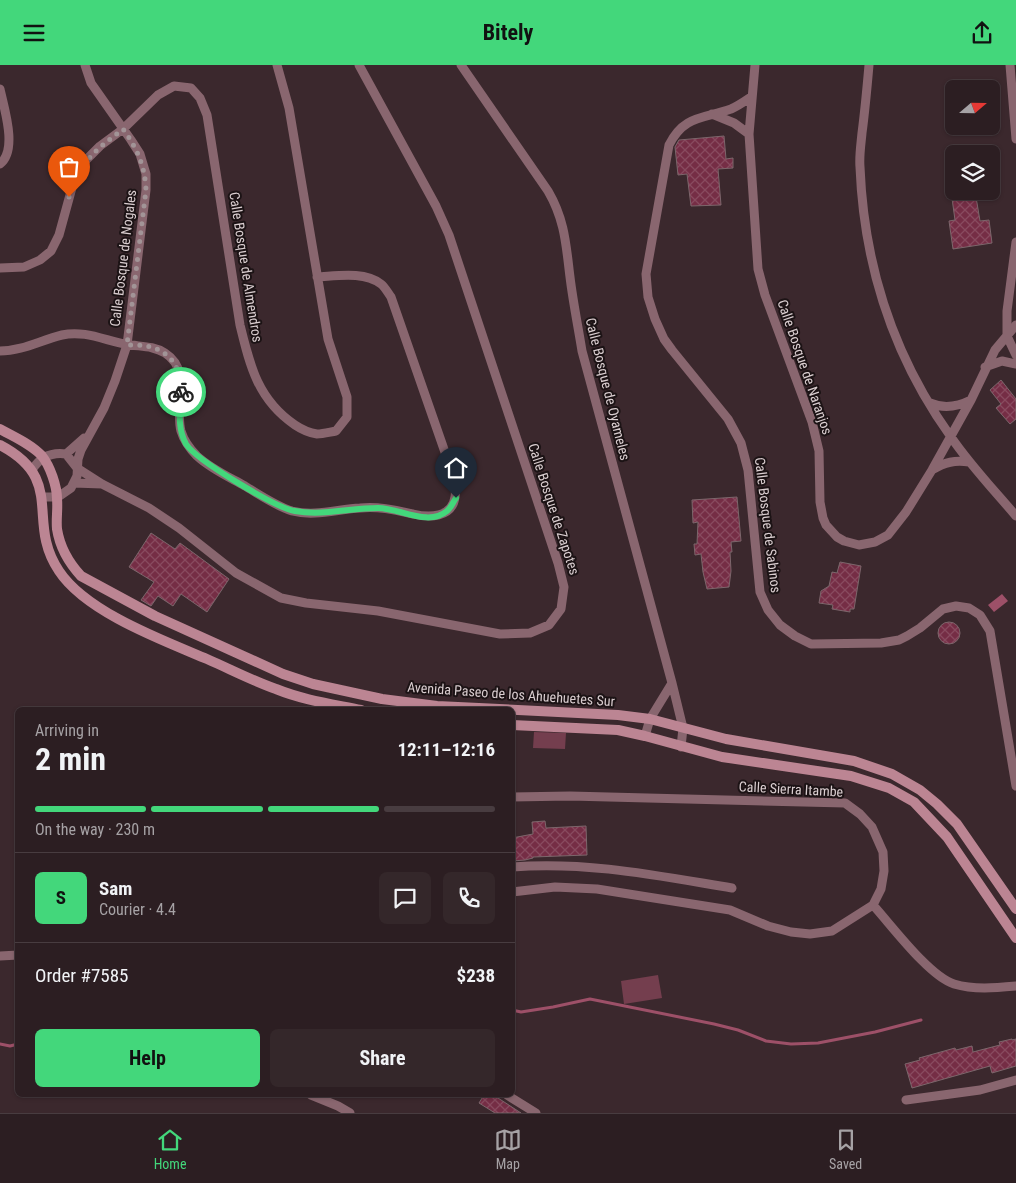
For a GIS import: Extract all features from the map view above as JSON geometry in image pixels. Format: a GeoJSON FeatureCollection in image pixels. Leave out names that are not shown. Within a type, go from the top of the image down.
{"type":"FeatureCollection","features":[{"type":"Feature","properties":{"kind":"street","name":"Calle Bosque de Nogales"},"geometry":{"type":"LineString","coordinates":[[74,483],[77,476],[81,449],[112,390],[127,345],[146,190],[146,174],[140,154],[91,83],[84,65]]}},
{"type":"Feature","properties":{"kind":"street","name":"Calle Bosque de Almendros"},"geometry":{"type":"LineString","coordinates":[[0,268],[24,267],[40,260],[51,251],[59,235],[73,184],[83,163],[123,129],[158,95],[174,87],[191,88],[200,98],[207,115],[240,325],[257,381],[269,402],[284,417],[302,429],[316,434],[336,431],[347,417],[347,397],[328,339],[289,108],[277,65]]}},
{"type":"Feature","properties":{"kind":"street","name":"Calle Bosque de Zapotes"},"geometry":{"type":"LineString","coordinates":[[66,454],[77,468],[102,484],[149,508],[179,528],[236,573],[281,598],[306,603],[394,613],[500,634],[530,633],[549,625],[561,609],[564,587],[558,563],[449,235],[436,206],[359,65]]}},
{"type":"Feature","properties":{"kind":"street","name":"Calle Bosque de Oyameles"},"geometry":{"type":"LineString","coordinates":[[461,65],[548,191],[560,213],[566,239],[575,313],[582,351],[684,728]]}},
{"type":"Feature","properties":{"kind":"street","name":"Calle Bosque de Naranjos"},"geometry":{"type":"LineString","coordinates":[[754,65],[749,134],[758,269],[765,295],[812,422],[819,451],[821,510],[826,525],[837,537],[852,543],[867,544],[888,535],[906,512],[932,470],[971,400],[994,350],[1016,325]]}},
{"type":"Feature","properties":{"kind":"street"},"geometry":{"type":"LineString","coordinates":[[869,65],[859,165],[869,251],[885,311],[915,381],[950,436],[1016,517]]}},
{"type":"Feature","properties":{"kind":"street"},"geometry":{"type":"LineString","coordinates":[[1010,65],[1016,139]]}},
{"type":"Feature","properties":{"kind":"street"},"geometry":{"type":"LineString","coordinates":[[0,89],[9,132],[9,150],[0,164]]}},
{"type":"Feature","properties":{"kind":"street","name":"Calle Bosque de Sabinos"},"geometry":{"type":"LineString","coordinates":[[751,97],[733,108],[686,123],[675,132],[669,145],[646,274],[646,285],[655,319],[664,339],[728,419],[742,443],[748,470],[760,592],[763,601],[774,618],[787,631],[802,640],[818,644],[890,642],[914,632],[942,609],[956,605],[974,611],[984,619],[990,631],[1016,787]]}},
{"type":"Feature","properties":{"kind":"street"},"geometry":{"type":"LineString","coordinates":[[712,114],[734,123],[749,134]]}},
{"type":"Feature","properties":{"kind":"street"},"geometry":{"type":"LineString","coordinates":[[1016,243],[1014,274],[1008,296],[1008,336],[1016,355]]}},
{"type":"Feature","properties":{"kind":"street"},"geometry":{"type":"LineString","coordinates":[[0,351],[13,351],[64,334],[84,333],[127,345],[150,346],[166,354],[178,367],[182,382],[179,417],[181,431],[186,444],[198,457],[214,468],[292,511],[315,513],[381,507],[426,517],[438,516],[448,510],[456,498],[455,481],[391,297],[381,284],[365,277],[343,275],[317,277]]}},
{"type":"Feature","properties":{"kind":"street"},"geometry":{"type":"LineString","coordinates":[[985,367],[1002,361],[1016,364]]}},
{"type":"Feature","properties":{"kind":"street"},"geometry":{"type":"LineString","coordinates":[[930,403],[951,407],[971,400]]}},
{"type":"Feature","properties":{"kind":"street","name":"Avenida Paseo de los Ahuehuetes Sur"},"geometry":{"type":"LineString","coordinates":[[0,429],[28,446],[43,458],[52,477],[58,497],[57,523],[59,540],[70,563],[81,577],[155,616],[283,675],[313,684],[382,699],[458,707]]}},
{"type":"Feature","properties":{"kind":"street","name":"Calle Bosque de Nogales"},"geometry":{"type":"LineString","coordinates":[[66,454],[90,433]]}},
{"type":"Feature","properties":{"kind":"street"},"geometry":{"type":"LineString","coordinates":[[0,445],[21,457],[32,469],[38,481],[42,497],[44,533],[53,562],[71,586],[104,611],[149,635],[277,690],[346,707]]}},
{"type":"Feature","properties":{"kind":"street"},"geometry":{"type":"LineString","coordinates":[[32,469],[43,458],[54,454],[66,454]]}},
{"type":"Feature","properties":{"kind":"street"},"geometry":{"type":"LineString","coordinates":[[932,470],[944,463],[956,461],[970,462]]}},
{"type":"Feature","properties":{"kind":"street"},"geometry":{"type":"LineString","coordinates":[[42,497],[58,497],[67,492],[74,483]]}},
{"type":"Feature","properties":{"kind":"street","name":"Calle Bosque de Zapotes"},"geometry":{"type":"LineString","coordinates":[[74,483],[102,484]]}},
{"type":"Feature","properties":{"kind":"street"},"geometry":{"type":"LineString","coordinates":[[645,736],[650,719],[672,683]]}},
{"type":"Feature","properties":{"kind":"street","name":"Avenida Paseo de los Ahuehuetes Sur"},"geometry":{"type":"LineString","coordinates":[[515,710],[618,715],[650,719],[726,739],[854,761],[899,778],[920,790],[937,804],[957,825],[1016,909]]}},
{"type":"Feature","properties":{"kind":"street"},"geometry":{"type":"LineString","coordinates":[[515,725],[618,731],[746,762],[851,776],[889,788],[914,802],[947,837],[1016,938]]}},
{"type":"Feature","properties":{"kind":"street"},"geometry":{"type":"LineString","coordinates":[[681,747],[684,728]]}},
{"type":"Feature","properties":{"kind":"street","name":"Calle Sierra Itambe"},"geometry":{"type":"LineString","coordinates":[[515,797],[570,796],[845,803],[867,820],[880,843],[884,871],[881,889],[874,905]]}},
{"type":"Feature","properties":{"kind":"street"},"geometry":{"type":"LineString","coordinates":[[515,867],[569,866],[610,869],[732,888]]}},
{"type":"Feature","properties":{"kind":"street"},"geometry":{"type":"LineString","coordinates":[[515,892],[555,887],[597,889],[730,909],[768,926],[800,933],[832,931],[874,905],[938,976],[953,983],[973,988],[1016,986]]}},
{"type":"Feature","properties":{"kind":"street"},"geometry":{"type":"LineString","coordinates":[[1005,922],[1016,915]]}},
{"type":"Feature","properties":{"kind":"street"},"geometry":{"type":"LineString","coordinates":[[0,956],[15,955]]}},
{"type":"Feature","properties":{"kind":"street"},"geometry":{"type":"LineString","coordinates":[[906,1100],[980,1090],[1016,1080]]}},
{"type":"Feature","properties":{"kind":"street"},"geometry":{"type":"LineString","coordinates":[[316,1097],[350,1113]]}},
{"type":"Feature","properties":{"kind":"street"},"geometry":{"type":"LineString","coordinates":[[510,1097],[536,1113]]}},
{"type":"Feature","properties":{"kind":"shaded area"},"geometry":{"type":"Polygon","coordinates":[[[1002,594],[1008,601],[994,612],[988,605],[1002,594]]]}},
{"type":"Feature","properties":{"kind":"shaded area"},"geometry":{"type":"Polygon","coordinates":[[[534,732],[566,733],[565,749],[533,748],[534,732]]]}},
{"type":"Feature","properties":{"kind":"shaded area"},"geometry":{"type":"Polygon","coordinates":[[[658,975],[662,998],[624,1004],[621,981],[658,975]]]}},
{"type":"Feature","properties":{"kind":"building"},"geometry":{"type":"Polygon","coordinates":[[[724,136],[726,159],[733,158],[733,168],[718,169],[721,205],[691,206],[687,174],[678,175],[675,147],[679,140],[724,136]]]}},
{"type":"Feature","properties":{"kind":"building"},"geometry":{"type":"Polygon","coordinates":[[[952,200],[976,200],[980,221],[989,220],[992,243],[953,249],[949,221],[955,220],[952,200]]]}},
{"type":"Feature","properties":{"kind":"building"},"geometry":{"type":"Polygon","coordinates":[[[1001,380],[1016,399],[1016,419],[1010,424],[996,408],[1001,404],[990,390],[1001,380]]]}},
{"type":"Feature","properties":{"kind":"building"},"geometry":{"type":"Polygon","coordinates":[[[737,497],[741,541],[731,542],[729,587],[707,589],[701,554],[695,555],[694,544],[697,544],[698,522],[693,523],[692,500],[737,497]]]}},
{"type":"Feature","properties":{"kind":"building"},"geometry":{"type":"Polygon","coordinates":[[[151,533],[175,549],[180,543],[229,579],[207,612],[181,594],[173,606],[158,596],[151,606],[141,600],[154,582],[129,567],[151,533]]]}},
{"type":"Feature","properties":{"kind":"building"},"geometry":{"type":"Polygon","coordinates":[[[840,562],[861,566],[854,609],[850,609],[850,612],[832,609],[833,605],[819,603],[821,591],[829,586],[832,572],[837,573],[840,562]]]}},
{"type":"Feature","properties":{"kind":"building"},"geometry":{"type":"Polygon","coordinates":[[[949,622],[957,625],[960,633],[957,641],[949,644],[941,641],[938,633],[941,625],[949,622]]]}},
{"type":"Feature","properties":{"kind":"building"},"geometry":{"type":"Polygon","coordinates":[[[545,821],[546,828],[586,826],[587,855],[533,857],[515,861],[515,837],[533,834],[532,822],[545,821]]]}},
{"type":"Feature","properties":{"kind":"building"},"geometry":{"type":"Polygon","coordinates":[[[1016,1039],[1016,1066],[992,1073],[990,1066],[912,1088],[905,1064],[955,1048],[956,1050],[972,1046],[973,1052],[1000,1045],[999,1042],[1016,1039]]]}},
{"type":"Feature","properties":{"kind":"building"},"geometry":{"type":"Polygon","coordinates":[[[483,1097],[496,1097],[521,1113],[495,1113],[479,1103],[483,1097]]]}},
{"type":"Feature","properties":{"kind":"waterway"},"geometry":{"type":"LineString","coordinates":[[515,1011],[521,1012],[590,999],[714,1024],[738,1030],[766,1041],[791,1044],[818,1043],[875,1032],[921,1020]]}},
{"type":"Feature","properties":{"kind":"waterway"},"geometry":{"type":"LineString","coordinates":[[0,1044],[15,1045]]}},
{"type":"Feature","properties":{"kind":"way so far"},"geometry":{"type":"LineString","coordinates":[[69,197],[83,163],[123,129],[140,154],[146,174],[146,190],[127,345],[150,346],[166,354],[178,367],[182,382],[181,392]]}},
{"type":"Feature","properties":{"kind":"route"},"geometry":{"type":"LineString","coordinates":[[181,392],[179,417],[181,431],[186,444],[198,457],[257,493],[292,511],[315,513],[381,507],[426,517],[438,516],[448,510],[456,498]]}}]}
